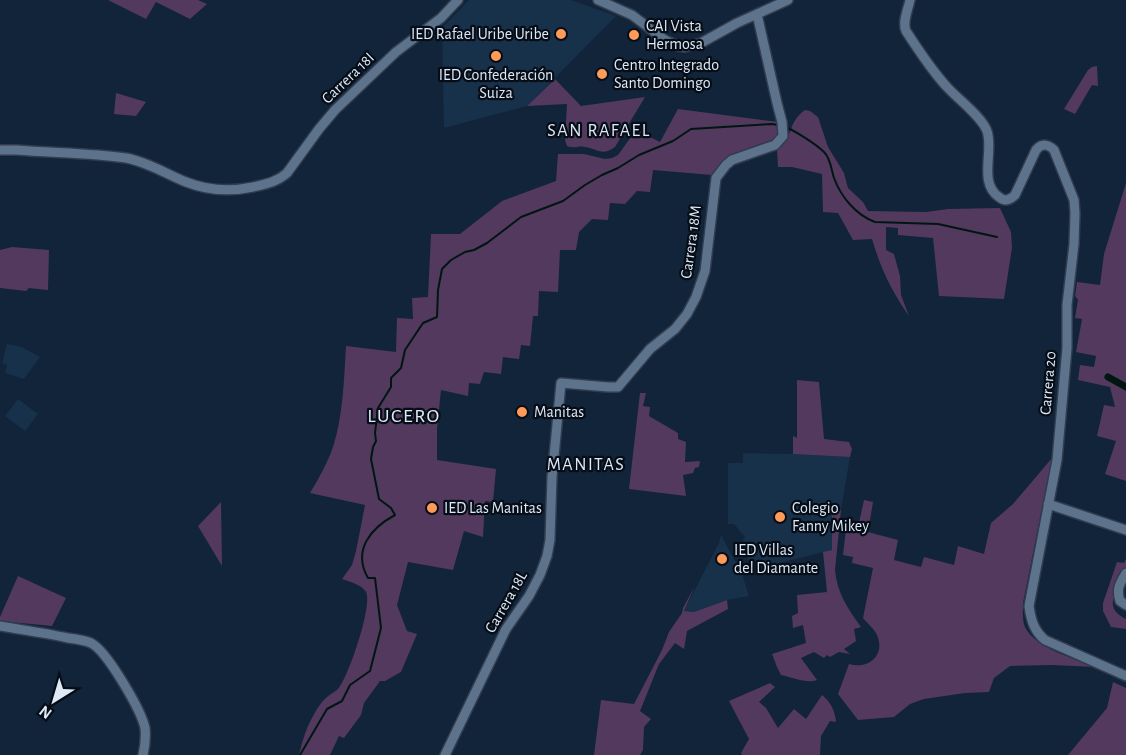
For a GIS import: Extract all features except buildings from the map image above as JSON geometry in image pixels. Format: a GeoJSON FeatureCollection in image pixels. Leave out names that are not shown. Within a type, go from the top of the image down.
{"type":"FeatureCollection","features":[{"type":"Feature","properties":{"kind":"street","name":"Carrera 18I"},"geometry":{"type":"LineString","coordinates":[[0,150],[87,154],[134,160],[186,182],[218,190],[234,190],[267,183],[287,173],[335,110],[396,52],[441,18],[458,0]]}},
{"type":"Feature","properties":{"kind":"street"},"geometry":{"type":"LineString","coordinates":[[598,0],[632,15],[665,40],[685,47],[701,43],[788,0]]}},
{"type":"Feature","properties":{"kind":"street","name":"Carrera 20"},"geometry":{"type":"LineString","coordinates":[[910,0],[904,26],[909,35],[945,85],[982,122],[988,136],[988,168],[994,192],[1002,199],[1010,200],[1043,146],[1053,148],[1056,152],[1072,194],[1075,213],[1073,262],[1067,305],[1059,442],[1029,606],[1035,628],[1051,644],[1126,676]]}},
{"type":"Feature","properties":{"kind":"street","name":"Carrera 18M"},"geometry":{"type":"LineString","coordinates":[[561,383],[618,387],[650,349],[675,329],[687,314],[705,271],[716,178],[732,160],[775,145],[783,129],[757,14]]}},
{"type":"Feature","properties":{"kind":"street","name":"Carrera 18L"},"geometry":{"type":"LineString","coordinates":[[444,755],[506,629],[529,597],[547,555],[561,383]]}},
{"type":"Feature","properties":{"kind":"street"},"geometry":{"type":"LineString","coordinates":[[1047,504],[1126,530]]}},
{"type":"Feature","properties":{"kind":"street"},"geometry":{"type":"LineString","coordinates":[[1124,604],[1120,601],[1118,591],[1126,573]]}},
{"type":"Feature","properties":{"kind":"street"},"geometry":{"type":"LineString","coordinates":[[0,626],[89,642],[98,648],[111,664],[143,720],[144,751]]}},
{"type":"Feature","properties":{"kind":"shaded area"},"geometry":{"type":"Polygon","coordinates":[[[108,0],[198,0],[207,4],[190,19],[156,2],[146,19],[108,0]]]}},
{"type":"Feature","properties":{"kind":"shaded area","name":"IED Confederación Suiza"},"geometry":{"type":"Polygon","coordinates":[[[469,0],[571,0],[616,16],[527,106],[444,128],[442,28],[469,0]]]}},
{"type":"Feature","properties":{"kind":"shaded area"},"geometry":{"type":"Polygon","coordinates":[[[1097,66],[1098,86],[1092,85],[1075,114],[1064,109],[1088,70],[1097,66]]]}},
{"type":"Feature","properties":{"kind":"shaded area"},"geometry":{"type":"Polygon","coordinates":[[[555,79],[581,106],[645,97],[611,150],[600,152],[583,147],[570,147],[567,146],[565,140],[567,104],[527,106],[555,79]]]}},
{"type":"Feature","properties":{"kind":"shaded area"},"geometry":{"type":"Polygon","coordinates":[[[116,93],[146,102],[136,116],[114,114],[116,93]]]}},
{"type":"Feature","properties":{"kind":"shaded area"},"geometry":{"type":"Polygon","coordinates":[[[678,109],[778,122],[778,136],[733,156],[712,175],[653,170],[650,192],[637,191],[625,204],[610,203],[608,220],[592,219],[579,232],[576,250],[560,250],[558,292],[539,291],[538,316],[533,316],[530,346],[521,345],[519,359],[503,357],[501,374],[484,372],[480,384],[469,383],[468,396],[441,390],[437,460],[496,469],[493,502],[485,501],[483,537],[464,531],[453,570],[408,562],[397,605],[407,631],[417,634],[401,672],[385,681],[380,681],[364,703],[361,715],[344,738],[339,736],[330,755],[299,755],[307,728],[316,711],[324,699],[338,689],[348,671],[366,611],[367,599],[364,589],[342,579],[352,565],[365,505],[310,493],[333,447],[339,423],[346,346],[396,352],[397,318],[413,319],[412,298],[428,297],[431,234],[460,234],[502,201],[556,181],[558,154],[584,154],[605,159],[612,158],[618,155],[636,130],[660,142],[678,109]]]}},
{"type":"Feature","properties":{"kind":"shaded area"},"geometry":{"type":"Polygon","coordinates":[[[805,110],[818,117],[828,147],[844,173],[848,188],[863,202],[868,211],[926,212],[948,209],[1000,208],[1011,232],[1012,248],[1004,299],[939,296],[933,238],[898,235],[898,228],[886,227],[886,250],[894,254],[900,276],[901,295],[909,316],[887,279],[872,239],[853,240],[838,213],[823,212],[822,174],[792,167],[778,167],[777,150],[786,141],[795,120],[805,110]]]}},
{"type":"Feature","properties":{"kind":"shaded area"},"geometry":{"type":"Polygon","coordinates":[[[1126,183],[1126,481],[1105,474],[1116,441],[1097,436],[1104,405],[1115,407],[1110,387],[1078,380],[1080,365],[1094,367],[1096,356],[1076,352],[1082,319],[1075,318],[1078,300],[1075,296],[1077,282],[1100,285],[1104,254],[1126,183]]]}},
{"type":"Feature","properties":{"kind":"shaded area"},"geometry":{"type":"Polygon","coordinates":[[[12,247],[49,250],[48,290],[29,288],[26,291],[0,288],[0,250],[12,247]]]}},
{"type":"Feature","properties":{"kind":"shaded area"},"geometry":{"type":"Polygon","coordinates":[[[7,344],[22,347],[40,357],[24,379],[5,373],[7,365],[2,363],[7,344]]]}},
{"type":"Feature","properties":{"kind":"shaded area"},"geometry":{"type":"Polygon","coordinates":[[[797,380],[819,382],[824,439],[849,442],[852,449],[850,457],[793,454],[793,436],[797,438],[797,380]]]}},
{"type":"Feature","properties":{"kind":"shaded area"},"geometry":{"type":"Polygon","coordinates":[[[640,393],[646,393],[643,406],[650,407],[649,416],[678,433],[678,439],[686,442],[685,462],[700,461],[699,467],[695,468],[693,473],[683,475],[686,496],[629,489],[640,393]]]}},
{"type":"Feature","properties":{"kind":"shaded area"},"geometry":{"type":"Polygon","coordinates":[[[18,399],[38,414],[25,431],[5,416],[18,399]]]}},
{"type":"Feature","properties":{"kind":"shaded area","name":"Colegio Fanny Mikey"},"geometry":{"type":"Polygon","coordinates":[[[743,453],[850,457],[841,510],[832,509],[832,550],[759,568],[754,560],[749,562],[741,543],[745,537],[734,524],[728,524],[728,463],[743,463],[743,453]]]}},
{"type":"Feature","properties":{"kind":"shaded area"},"geometry":{"type":"Polygon","coordinates":[[[1052,458],[1023,603],[1023,621],[1030,634],[1046,647],[1096,667],[1010,666],[994,678],[989,692],[924,699],[910,704],[894,717],[858,720],[838,694],[849,664],[863,665],[874,659],[878,654],[879,641],[876,633],[863,618],[873,568],[852,563],[853,557],[843,555],[847,520],[859,523],[864,500],[873,502],[868,532],[898,540],[894,560],[921,567],[924,557],[954,565],[958,546],[984,554],[991,523],[1013,504],[1052,458]]]}},
{"type":"Feature","properties":{"kind":"shaded area"},"geometry":{"type":"Polygon","coordinates":[[[221,502],[222,566],[198,526],[221,502]]]}},
{"type":"Feature","properties":{"kind":"shaded area"},"geometry":{"type":"Polygon","coordinates":[[[832,509],[841,510],[836,578],[844,600],[861,627],[854,629],[856,641],[844,649],[850,654],[839,652],[824,658],[814,652],[801,658],[817,680],[804,681],[781,675],[772,654],[806,643],[803,625],[793,628],[792,616],[798,613],[797,595],[827,592],[823,552],[832,550],[832,509]]]}},
{"type":"Feature","properties":{"kind":"shaded area","name":"IED Villas del Diamante"},"geometry":{"type":"Polygon","coordinates":[[[721,535],[742,574],[749,596],[727,600],[694,612],[684,611],[719,543],[721,535]]]}},
{"type":"Feature","properties":{"kind":"shaded area"},"geometry":{"type":"Polygon","coordinates":[[[1126,559],[1124,575],[1113,602],[1118,614],[1126,619],[1126,629],[1111,627],[1103,611],[1103,603],[1117,562],[1124,563],[1126,559]]]}},
{"type":"Feature","properties":{"kind":"shaded area"},"geometry":{"type":"Polygon","coordinates":[[[18,576],[66,598],[52,626],[0,621],[18,576]]]}},
{"type":"Feature","properties":{"kind":"shaded area"},"geometry":{"type":"Polygon","coordinates":[[[695,586],[684,611],[694,612],[727,600],[728,609],[687,631],[684,649],[675,643],[659,664],[640,711],[651,719],[644,727],[643,750],[640,755],[594,755],[601,700],[634,704],[669,632],[682,613],[695,586]]]}},
{"type":"Feature","properties":{"kind":"shaded area"},"geometry":{"type":"Polygon","coordinates":[[[1113,682],[1126,688],[1126,755],[1068,755],[1107,708],[1113,682]]]}},
{"type":"Feature","properties":{"kind":"shaded area"},"geometry":{"type":"Polygon","coordinates":[[[770,683],[775,687],[759,702],[766,708],[778,728],[794,709],[806,719],[822,695],[830,704],[834,710],[836,722],[830,721],[821,736],[820,755],[742,755],[749,739],[729,701],[770,683]]]}},
{"type":"Feature","properties":{"kind":"waterway"},"geometry":{"type":"LineString","coordinates":[[300,755],[327,709],[342,701],[350,685],[370,671],[381,628],[375,578],[368,578],[362,558],[363,549],[366,541],[378,526],[395,515],[391,508],[379,499],[371,459],[376,441],[378,408],[391,387],[391,378],[401,368],[405,350],[423,323],[437,317],[438,290],[442,269],[451,260],[487,243],[521,217],[563,201],[602,175],[639,155],[673,141],[691,129],[778,125]]}},
{"type":"Feature","properties":{"kind":"waterway"},"geometry":{"type":"LineString","coordinates":[[784,126],[824,152],[841,192],[850,204],[868,219],[875,222],[938,224],[997,237]]}},
{"type":"Feature","properties":{"kind":"waterway"},"geometry":{"type":"LineString","coordinates":[[1108,377],[1126,387]]}},
{"type":"Feature","properties":{"kind":"place","name":"IED Rafael Uribe Uribe"},"geometry":{"type":"Point","coordinates":[561,34]}},
{"type":"Feature","properties":{"kind":"place","name":"CAI Vista Hermosa"},"geometry":{"type":"Point","coordinates":[634,35]}},
{"type":"Feature","properties":{"kind":"place","name":"IED Confederación Suiza"},"geometry":{"type":"Point","coordinates":[496,56]}},
{"type":"Feature","properties":{"kind":"place","name":"Centro Integrado Santo Domingo"},"geometry":{"type":"Point","coordinates":[602,74]}},
{"type":"Feature","properties":{"kind":"place","name":"Manitas"},"geometry":{"type":"Point","coordinates":[522,412]}},
{"type":"Feature","properties":{"kind":"place","name":"IED Las Manitas"},"geometry":{"type":"Point","coordinates":[432,508]}},
{"type":"Feature","properties":{"kind":"place","name":"Colegio Fanny Mikey"},"geometry":{"type":"Point","coordinates":[780,517]}},
{"type":"Feature","properties":{"kind":"place","name":"IED Villas del Diamante"},"geometry":{"type":"Point","coordinates":[722,559]}},
{"type":"Feature","properties":{"kind":"district","name":"SAN RAFAEL"},"geometry":{"type":"Point","coordinates":[599,131]}},
{"type":"Feature","properties":{"kind":"district","name":"LUCERO"},"geometry":{"type":"Point","coordinates":[404,416]}},
{"type":"Feature","properties":{"kind":"district","name":"MANITAS"},"geometry":{"type":"Point","coordinates":[586,465]}}]}
